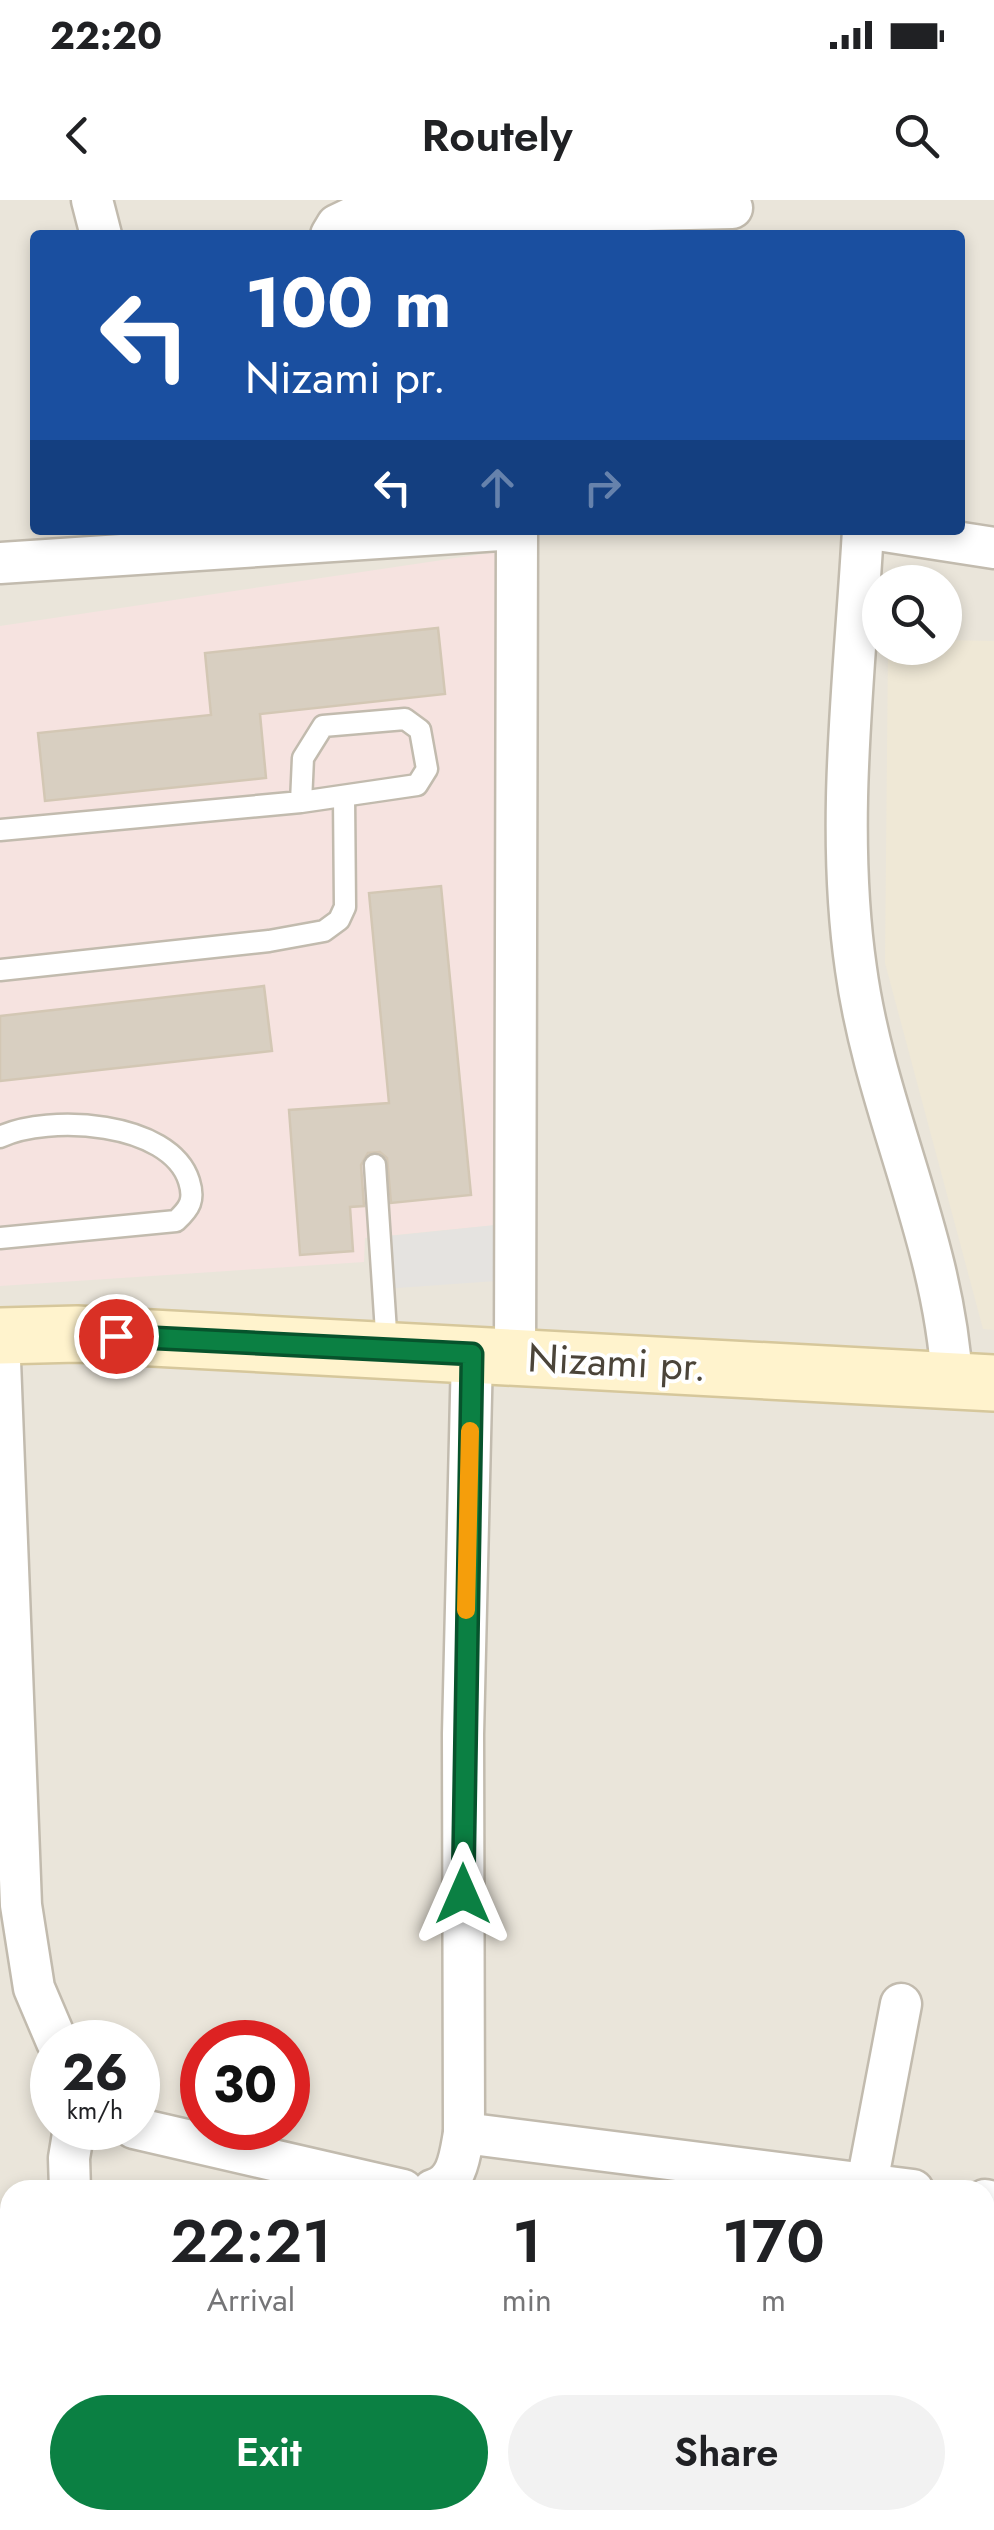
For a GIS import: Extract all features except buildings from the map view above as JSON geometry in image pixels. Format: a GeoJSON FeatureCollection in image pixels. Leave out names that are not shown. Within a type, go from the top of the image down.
{"type":"FeatureCollection","features":[{"type":"Feature","properties":{"kind":"street"},"geometry":{"type":"LineString","coordinates":[[92,200],[100,230]]}},
{"type":"Feature","properties":{"kind":"street"},"geometry":{"type":"LineString","coordinates":[[334,230],[354,217],[666,222],[732,208]]}},
{"type":"Feature","properties":{"kind":"street"},"geometry":{"type":"LineString","coordinates":[[0,563],[178,540],[339,535]]}},
{"type":"Feature","properties":{"kind":"street"},"geometry":{"type":"LineString","coordinates":[[448,2180],[458,2166],[464,2133],[463,1734],[493,1355],[518,535]]}},
{"type":"Feature","properties":{"kind":"street"},"geometry":{"type":"LineString","coordinates":[[862,535],[848,808],[856,969],[864,1018],[936,1266],[949,1332],[973,1382]]}},
{"type":"Feature","properties":{"kind":"street"},"geometry":{"type":"LineString","coordinates":[[910,535],[994,548]]}},
{"type":"Feature","properties":{"kind":"street","name":"Nizami pr."},"geometry":{"type":"LineString","coordinates":[[0,1336],[77,1334],[973,1382]]}},
{"type":"Feature","properties":{"kind":"street"},"geometry":{"type":"LineString","coordinates":[[0,1361],[21,1905],[34,1988],[48,2020]]}},
{"type":"Feature","properties":{"kind":"street"},"geometry":{"type":"LineString","coordinates":[[868,2180],[901,2004]]}},
{"type":"Feature","properties":{"kind":"street"},"geometry":{"type":"LineString","coordinates":[[464,2133],[843,2180]]}},
{"type":"Feature","properties":{"kind":"street"},"geometry":{"type":"LineString","coordinates":[[160,2134],[360,2180]]}},
{"type":"Feature","properties":{"kind":"street"},"geometry":{"type":"LineString","coordinates":[[70,2150],[70,2180]]}},
{"type":"Feature","properties":{"kind":"lane"},"geometry":{"type":"LineString","coordinates":[[0,830],[302,802],[417,785],[427,770],[420,730],[405,719],[323,726],[302,758],[302,802]]}},
{"type":"Feature","properties":{"kind":"lane"},"geometry":{"type":"LineString","coordinates":[[0,970],[324,931],[339,920],[346,907],[344,796]]}},
{"type":"Feature","properties":{"kind":"lane"},"geometry":{"type":"LineString","coordinates":[[0,1137],[55,1124],[112,1130],[160,1143],[187,1174],[193,1195],[190,1209],[176,1221],[0,1238]]}},
{"type":"Feature","properties":{"kind":"lane"},"geometry":{"type":"LineString","coordinates":[[375,1165],[388,1350]]}},
{"type":"Feature","properties":{"kind":"shaded area"},"geometry":{"type":"Polygon","coordinates":[[[0,200],[994,200],[994,2180],[0,2180],[0,200]]]}},
{"type":"Feature","properties":{"kind":"shaded area"},"geometry":{"type":"Polygon","coordinates":[[[496,552],[496,1225],[365,1238],[364,1262],[0,1286],[0,626],[496,552]]]}},
{"type":"Feature","properties":{"kind":"shaded area"},"geometry":{"type":"Polygon","coordinates":[[[962,640],[994,641],[994,1330],[983,1329],[885,963],[888,665],[962,665],[962,640]]]}},
{"type":"Feature","properties":{"kind":"shaded area"},"geometry":{"type":"Polygon","coordinates":[[[496,1225],[496,1281],[383,1289],[380,1237],[496,1225]]]}},
{"type":"Feature","properties":{"kind":"slow traffic"},"geometry":{"type":"LineString","coordinates":[[466,1610],[470,1431]]}},
{"type":"Feature","properties":{"kind":"route"},"geometry":{"type":"LineString","coordinates":[[116,1336],[472,1354],[463,1894]]}}]}
